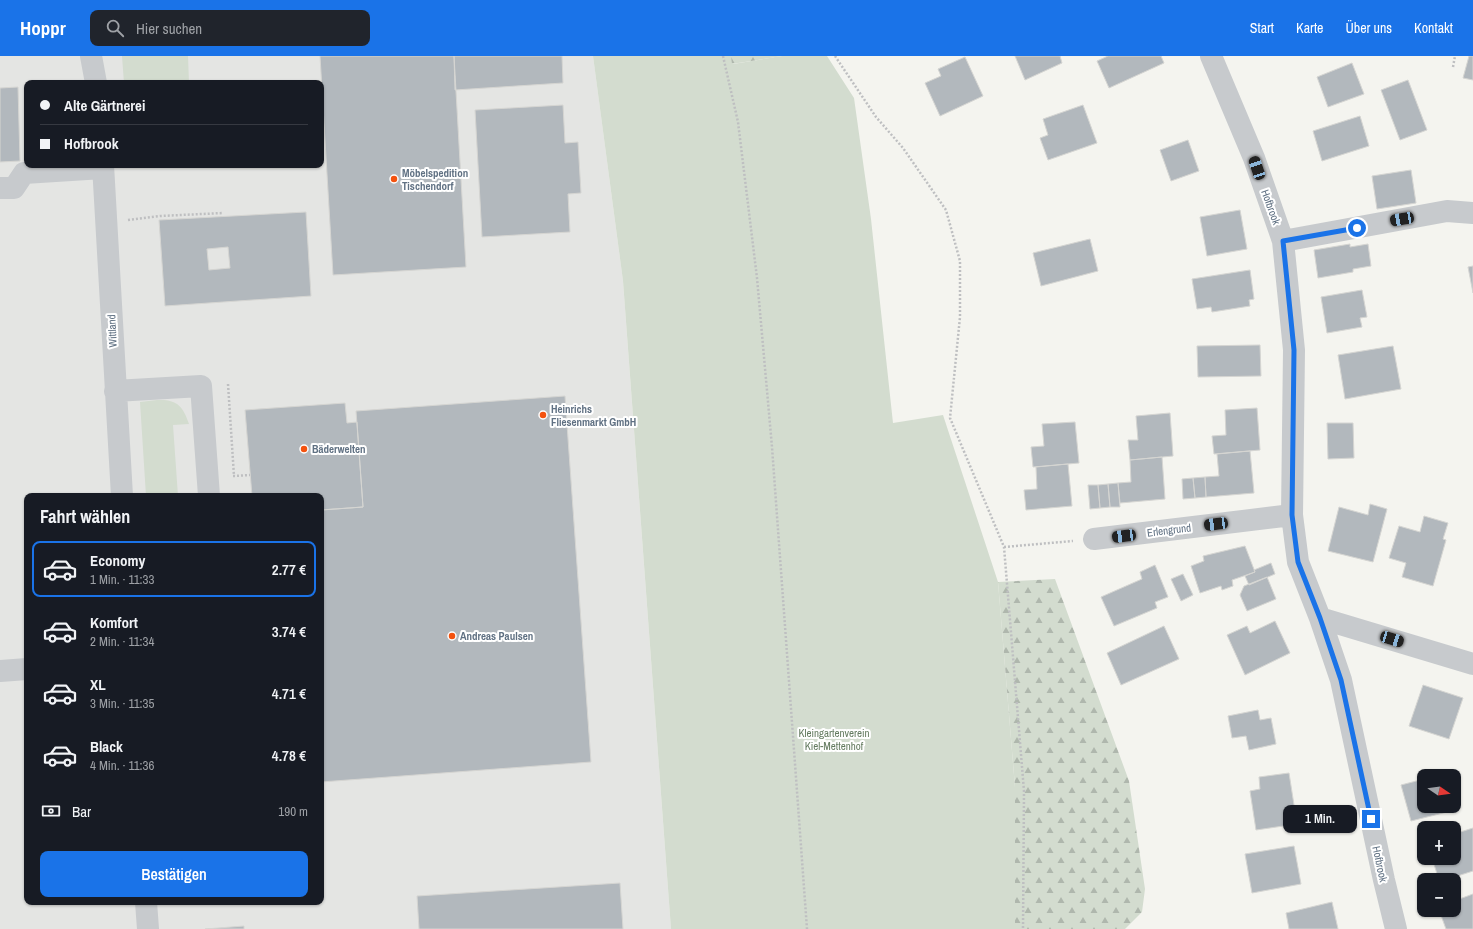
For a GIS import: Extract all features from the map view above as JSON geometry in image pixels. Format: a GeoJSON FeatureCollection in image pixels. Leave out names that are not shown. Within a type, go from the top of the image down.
{"type":"FeatureCollection","features":[{"type":"Feature","properties":{"kind":"street"},"geometry":{"type":"LineString","coordinates":[[91,56],[95,80]]}},
{"type":"Feature","properties":{"kind":"street","name":"Hofbrook"},"geometry":{"type":"LineString","coordinates":[[1211,56],[1254,158],[1283,241],[1294,350],[1292,515],[1298,562],[1320,618],[1341,680],[1396,929]]}},
{"type":"Feature","properties":{"kind":"street"},"geometry":{"type":"LineString","coordinates":[[0,188],[14,188],[24,173],[90,168]]}},
{"type":"Feature","properties":{"kind":"street","name":"Wittland"},"geometry":{"type":"LineString","coordinates":[[103,168],[122,493]]}},
{"type":"Feature","properties":{"kind":"street"},"geometry":{"type":"LineString","coordinates":[[1283,241],[1446,211],[1473,212]]}},
{"type":"Feature","properties":{"kind":"street"},"geometry":{"type":"LineString","coordinates":[[115,391],[201,386],[209,493]]}},
{"type":"Feature","properties":{"kind":"street","name":"Erlengrund"},"geometry":{"type":"LineString","coordinates":[[1094,539],[1292,515]]}},
{"type":"Feature","properties":{"kind":"street"},"geometry":{"type":"LineString","coordinates":[[1320,618],[1473,664]]}},
{"type":"Feature","properties":{"kind":"street"},"geometry":{"type":"LineString","coordinates":[[0,671],[24,669]]}},
{"type":"Feature","properties":{"kind":"street"},"geometry":{"type":"LineString","coordinates":[[146,905],[148,929]]}},
{"type":"Feature","properties":{"kind":"path"},"geometry":{"type":"LineString","coordinates":[[723,56],[738,122],[757,278],[772,447],[807,929]]}},
{"type":"Feature","properties":{"kind":"path"},"geometry":{"type":"LineString","coordinates":[[835,56],[876,117],[903,148],[946,210],[960,261],[960,317],[950,418],[1004,547],[1024,790],[1023,929]]}},
{"type":"Feature","properties":{"kind":"path"},"geometry":{"type":"LineString","coordinates":[[1453,67],[1456,56]]}},
{"type":"Feature","properties":{"kind":"path"},"geometry":{"type":"LineString","coordinates":[[106,224],[160,216],[223,213]]}},
{"type":"Feature","properties":{"kind":"path"},"geometry":{"type":"LineString","coordinates":[[228,384],[234,476],[250,474]]}},
{"type":"Feature","properties":{"kind":"path"},"geometry":{"type":"LineString","coordinates":[[1004,547],[1094,539]]}},
{"type":"Feature","properties":{"kind":"shaded area"},"geometry":{"type":"Polygon","coordinates":[[[0,56],[593,56],[623,281],[671,929],[0,929],[0,56]]]}},
{"type":"Feature","properties":{"kind":"green space"},"geometry":{"type":"Polygon","coordinates":[[[122,56],[188,56],[189,80],[124,80],[122,56]]]}},
{"type":"Feature","properties":{"kind":"green space","name":"Kleingartenverein Kiel-Mettenhof"},"geometry":{"type":"Polygon","coordinates":[[[593,56],[731,56],[733,64],[782,56],[827,56],[854,98],[871,219],[893,423],[943,415],[998,582],[1015,787],[1015,929],[671,929],[623,281],[593,56]]]}},
{"type":"Feature","properties":{"kind":"green space"},"geometry":{"type":"Polygon","coordinates":[[[731,56],[782,56],[732,64],[731,56]]]}},
{"type":"Feature","properties":{"kind":"green space"},"geometry":{"type":"Polygon","coordinates":[[[164,400],[174,402],[182,408],[189,424],[173,425],[178,493],[146,493],[140,402],[164,400]]]}},
{"type":"Feature","properties":{"kind":"green space"},"geometry":{"type":"Polygon","coordinates":[[[1055,579],[1129,781],[1145,889],[1142,912],[1125,929],[1015,929],[1015,787],[998,582],[1055,579]]]}},
{"type":"Feature","properties":{"kind":"building","name":"Möbelspedition Tischendorf"},"geometry":{"type":"Polygon","coordinates":[[[320,56],[454,56],[466,267],[333,275],[324,123],[324,80],[321,80],[320,56]]]}},
{"type":"Feature","properties":{"kind":"building"},"geometry":{"type":"Polygon","coordinates":[[[454,56],[562,56],[563,83],[455,90],[454,56]]]}},
{"type":"Feature","properties":{"kind":"building"},"geometry":{"type":"Polygon","coordinates":[[[1015,56],[1060,56],[1062,63],[1025,80],[1015,56]]]}},
{"type":"Feature","properties":{"kind":"building"},"geometry":{"type":"Polygon","coordinates":[[[1108,56],[1161,56],[1164,63],[1109,88],[1097,61],[1108,56]]]}},
{"type":"Feature","properties":{"kind":"building"},"geometry":{"type":"Polygon","coordinates":[[[1469,56],[1473,56],[1473,80],[1463,78],[1469,56]]]}},
{"type":"Feature","properties":{"kind":"building"},"geometry":{"type":"Polygon","coordinates":[[[965,57],[983,96],[940,116],[925,83],[941,76],[938,69],[965,57]]]}},
{"type":"Feature","properties":{"kind":"building"},"geometry":{"type":"Polygon","coordinates":[[[1352,63],[1364,94],[1328,107],[1317,77],[1352,63]]]}},
{"type":"Feature","properties":{"kind":"building"},"geometry":{"type":"Polygon","coordinates":[[[1408,80],[1427,130],[1400,140],[1381,90],[1408,80]]]}},
{"type":"Feature","properties":{"kind":"building"},"geometry":{"type":"Polygon","coordinates":[[[18,87],[20,161],[0,162],[0,88],[18,87]]]}},
{"type":"Feature","properties":{"kind":"building"},"geometry":{"type":"Polygon","coordinates":[[[563,105],[565,143],[578,142],[581,193],[568,194],[570,232],[482,237],[475,110],[563,105]]]}},
{"type":"Feature","properties":{"kind":"building"},"geometry":{"type":"Polygon","coordinates":[[[1083,105],[1097,143],[1048,160],[1040,138],[1048,135],[1043,119],[1083,105]]]}},
{"type":"Feature","properties":{"kind":"building"},"geometry":{"type":"Polygon","coordinates":[[[1360,116],[1369,146],[1322,161],[1313,131],[1360,116]]]}},
{"type":"Feature","properties":{"kind":"building"},"geometry":{"type":"Polygon","coordinates":[[[1188,140],[1199,171],[1171,181],[1160,150],[1188,140]]]}},
{"type":"Feature","properties":{"kind":"building"},"geometry":{"type":"Polygon","coordinates":[[[1411,170],[1416,203],[1377,209],[1372,176],[1411,170]]]}},
{"type":"Feature","properties":{"kind":"building"},"geometry":{"type":"Polygon","coordinates":[[[1240,210],[1247,249],[1207,256],[1200,217],[1240,210]]]}},
{"type":"Feature","properties":{"kind":"building"},"geometry":{"type":"Polygon","coordinates":[[[306,212],[311,296],[165,306],[159,220],[306,212]],[[228,247],[207,249],[209,270],[230,268],[228,247]]]}},
{"type":"Feature","properties":{"kind":"building"},"geometry":{"type":"Polygon","coordinates":[[[1090,239],[1098,271],[1041,286],[1033,253],[1090,239]]]}},
{"type":"Feature","properties":{"kind":"building"},"geometry":{"type":"Polygon","coordinates":[[[1350,244],[1350,247],[1368,244],[1371,266],[1353,269],[1353,272],[1318,278],[1314,250],[1350,244]]]}},
{"type":"Feature","properties":{"kind":"building"},"geometry":{"type":"Polygon","coordinates":[[[1473,266],[1473,293],[1468,267],[1473,266]]]}},
{"type":"Feature","properties":{"kind":"building"},"geometry":{"type":"Polygon","coordinates":[[[1250,270],[1254,299],[1249,300],[1250,306],[1212,312],[1211,307],[1197,309],[1192,279],[1250,270]]]}},
{"type":"Feature","properties":{"kind":"building"},"geometry":{"type":"Polygon","coordinates":[[[1362,290],[1367,317],[1360,318],[1362,327],[1327,333],[1321,297],[1362,290]]]}},
{"type":"Feature","properties":{"kind":"building"},"geometry":{"type":"Polygon","coordinates":[[[1260,345],[1261,376],[1198,377],[1197,346],[1260,345]]]}},
{"type":"Feature","properties":{"kind":"building"},"geometry":{"type":"Polygon","coordinates":[[[1393,346],[1401,389],[1345,399],[1338,355],[1393,346]]]}},
{"type":"Feature","properties":{"kind":"building","name":"Andreas Paulsen"},"geometry":{"type":"Polygon","coordinates":[[[565,396],[591,762],[324,782],[324,510],[363,507],[356,411],[565,396]]]}},
{"type":"Feature","properties":{"kind":"building","name":"Bäderwelten"},"geometry":{"type":"Polygon","coordinates":[[[345,403],[347,423],[357,422],[363,507],[324,510],[324,493],[252,493],[245,410],[345,403]]]}},
{"type":"Feature","properties":{"kind":"building"},"geometry":{"type":"Polygon","coordinates":[[[1257,408],[1260,450],[1214,454],[1212,436],[1226,435],[1225,410],[1257,408]]]}},
{"type":"Feature","properties":{"kind":"building"},"geometry":{"type":"Polygon","coordinates":[[[1170,413],[1173,456],[1130,460],[1128,440],[1138,440],[1136,416],[1170,413]]]}},
{"type":"Feature","properties":{"kind":"building"},"geometry":{"type":"Polygon","coordinates":[[[1075,422],[1079,463],[1033,467],[1031,447],[1044,446],[1042,424],[1075,422]]]}},
{"type":"Feature","properties":{"kind":"building"},"geometry":{"type":"Polygon","coordinates":[[[1327,423],[1353,423],[1354,458],[1328,459],[1327,423]]]}},
{"type":"Feature","properties":{"kind":"building"},"geometry":{"type":"Polygon","coordinates":[[[1250,451],[1254,493],[1206,497],[1205,477],[1219,476],[1217,454],[1250,451]]]}},
{"type":"Feature","properties":{"kind":"building"},"geometry":{"type":"Polygon","coordinates":[[[1162,457],[1165,499],[1120,503],[1118,483],[1131,482],[1130,460],[1162,457]]]}},
{"type":"Feature","properties":{"kind":"building"},"geometry":{"type":"Polygon","coordinates":[[[1068,464],[1072,506],[1026,510],[1024,490],[1037,489],[1036,467],[1068,464]]]}},
{"type":"Feature","properties":{"kind":"building"},"geometry":{"type":"Polygon","coordinates":[[[1205,477],[1206,497],[1195,498],[1193,478],[1205,477]]]}},
{"type":"Feature","properties":{"kind":"building"},"geometry":{"type":"Polygon","coordinates":[[[1193,478],[1195,498],[1183,499],[1182,479],[1193,478]]]}},
{"type":"Feature","properties":{"kind":"building"},"geometry":{"type":"Polygon","coordinates":[[[1118,483],[1120,507],[1110,507],[1108,484],[1118,483]]]}},
{"type":"Feature","properties":{"kind":"building"},"geometry":{"type":"Polygon","coordinates":[[[1108,484],[1110,507],[1100,508],[1098,485],[1108,484]]]}},
{"type":"Feature","properties":{"kind":"building"},"geometry":{"type":"Polygon","coordinates":[[[1088,485],[1098,485],[1100,508],[1090,509],[1088,485]]]}},
{"type":"Feature","properties":{"kind":"building"},"geometry":{"type":"Polygon","coordinates":[[[1370,504],[1387,509],[1373,562],[1328,551],[1339,507],[1368,515],[1370,504]]]}},
{"type":"Feature","properties":{"kind":"building"},"geometry":{"type":"Polygon","coordinates":[[[1424,516],[1448,523],[1443,539],[1446,540],[1433,586],[1402,577],[1406,563],[1389,558],[1399,526],[1420,532],[1424,516]]]}},
{"type":"Feature","properties":{"kind":"building"},"geometry":{"type":"Polygon","coordinates":[[[1245,546],[1255,572],[1232,580],[1233,586],[1222,590],[1221,586],[1200,593],[1191,566],[1204,561],[1203,556],[1245,546]]]}},
{"type":"Feature","properties":{"kind":"building"},"geometry":{"type":"Polygon","coordinates":[[[1271,563],[1275,574],[1249,585],[1245,576],[1255,572],[1254,570],[1271,563]]]}},
{"type":"Feature","properties":{"kind":"building"},"geometry":{"type":"Polygon","coordinates":[[[1155,565],[1168,597],[1155,602],[1157,608],[1114,626],[1101,597],[1142,579],[1140,572],[1155,565]]]}},
{"type":"Feature","properties":{"kind":"building"},"geometry":{"type":"Polygon","coordinates":[[[1183,574],[1193,595],[1181,601],[1171,579],[1183,574]]]}},
{"type":"Feature","properties":{"kind":"building"},"geometry":{"type":"Polygon","coordinates":[[[1267,577],[1276,599],[1247,611],[1240,595],[1244,586],[1267,577]]]}},
{"type":"Feature","properties":{"kind":"building"},"geometry":{"type":"Polygon","coordinates":[[[1275,621],[1290,653],[1245,675],[1227,635],[1247,626],[1250,633],[1275,621]]]}},
{"type":"Feature","properties":{"kind":"building"},"geometry":{"type":"Polygon","coordinates":[[[1164,626],[1179,659],[1121,685],[1107,653],[1164,626]]]}},
{"type":"Feature","properties":{"kind":"building"},"geometry":{"type":"Polygon","coordinates":[[[1423,685],[1463,698],[1449,739],[1409,726],[1423,685]]]}},
{"type":"Feature","properties":{"kind":"building"},"geometry":{"type":"Polygon","coordinates":[[[1258,710],[1260,720],[1271,718],[1276,744],[1249,750],[1246,736],[1232,738],[1228,716],[1258,710]]]}},
{"type":"Feature","properties":{"kind":"building"},"geometry":{"type":"Polygon","coordinates":[[[1289,773],[1297,824],[1256,830],[1250,791],[1260,789],[1259,777],[1289,773]]]}},
{"type":"Feature","properties":{"kind":"building"},"geometry":{"type":"Polygon","coordinates":[[[1417,781],[1417,813],[1443,813],[1411,821],[1401,785],[1417,781]]]}},
{"type":"Feature","properties":{"kind":"building"},"geometry":{"type":"Polygon","coordinates":[[[1473,828],[1473,871],[1461,875],[1461,873],[1437,873],[1434,865],[1461,865],[1461,832],[1473,828]]]}},
{"type":"Feature","properties":{"kind":"building"},"geometry":{"type":"Polygon","coordinates":[[[1294,846],[1301,884],[1252,893],[1245,854],[1294,846]]]}},
{"type":"Feature","properties":{"kind":"building"},"geometry":{"type":"Polygon","coordinates":[[[620,883],[623,929],[419,929],[417,896],[620,883]]]}},
{"type":"Feature","properties":{"kind":"building"},"geometry":{"type":"Polygon","coordinates":[[[1473,894],[1473,929],[1446,929],[1442,917],[1461,917],[1461,898],[1473,894]]]}},
{"type":"Feature","properties":{"kind":"building"},"geometry":{"type":"Polygon","coordinates":[[[1332,902],[1338,929],[1289,929],[1286,913],[1332,902]]]}},
{"type":"Feature","properties":{"kind":"building"},"geometry":{"type":"Polygon","coordinates":[[[244,926],[244,929],[205,929],[244,926]]]}},
{"type":"Feature","properties":{"kind":"place","name":"Möbelspedition Tischendorf"},"geometry":{"type":"Point","coordinates":[394,179]}},
{"type":"Feature","properties":{"kind":"place","name":"Heinrichs Fliesenmarkt GmbH"},"geometry":{"type":"Point","coordinates":[543,415]}},
{"type":"Feature","properties":{"kind":"place","name":"Bäderwelten"},"geometry":{"type":"Point","coordinates":[304,449]}},
{"type":"Feature","properties":{"kind":"place","name":"Andreas Paulsen"},"geometry":{"type":"Point","coordinates":[452,636]}},
{"type":"Feature","properties":{"kind":"route"},"geometry":{"type":"LineString","coordinates":[[1357,228],[1283,241],[1294,350],[1292,515],[1298,562],[1320,618],[1341,680],[1371,819]]}}]}
